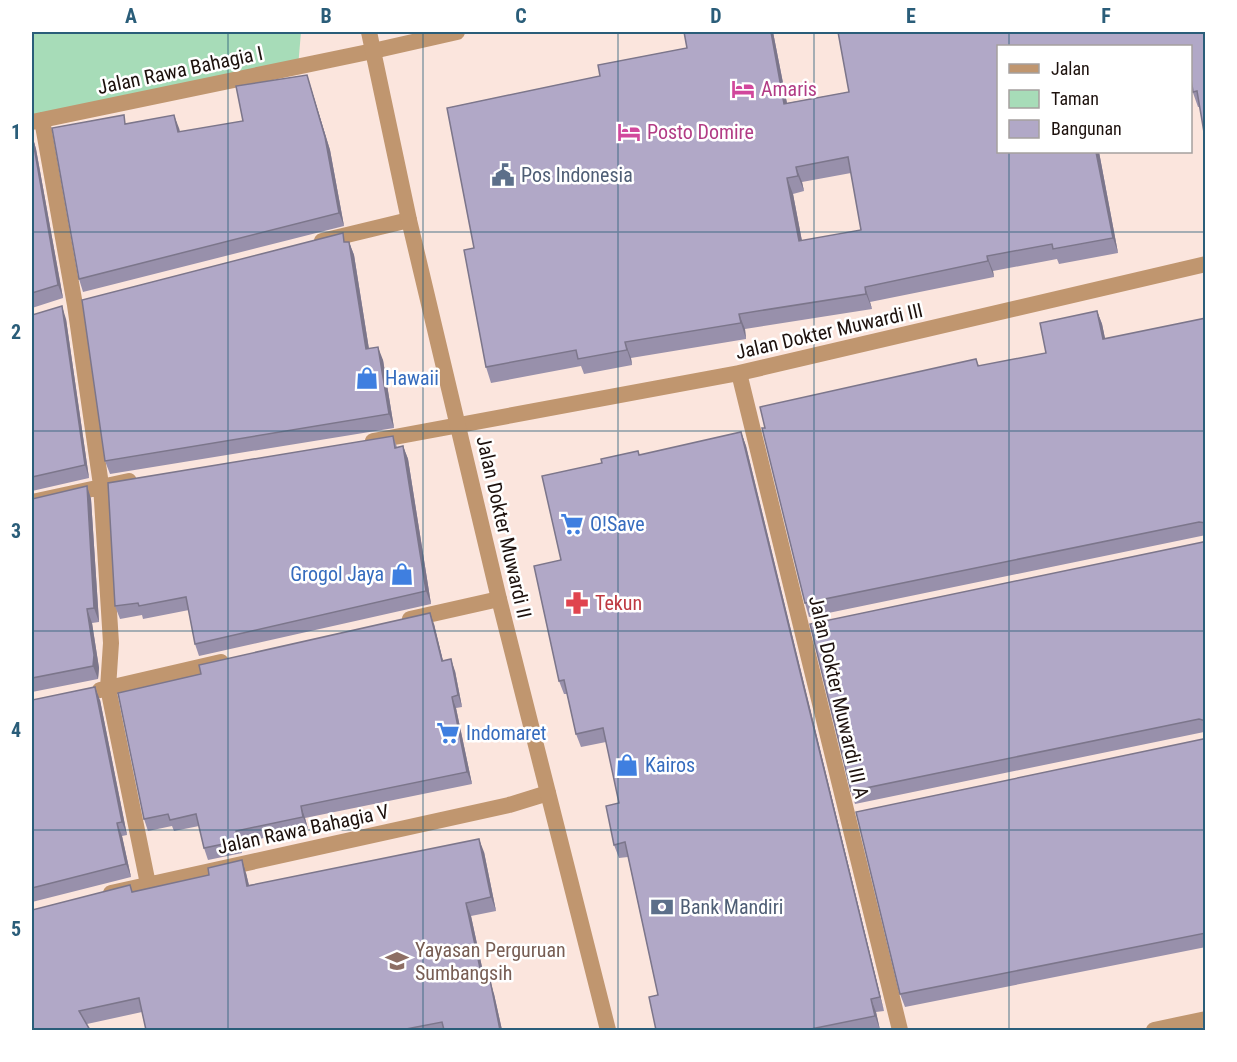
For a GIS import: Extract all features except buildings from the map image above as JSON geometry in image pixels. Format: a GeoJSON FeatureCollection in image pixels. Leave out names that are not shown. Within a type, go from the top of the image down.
{"type":"FeatureCollection","features":[{"type":"Feature","properties":{"kind":"street","name":"Jalan Dokter Muwardi II"},"geometry":{"type":"LineString","coordinates":[[369,32],[409,220],[499,598],[608,1030]]}},
{"type":"Feature","properties":{"kind":"street","name":"Jalan Rawa Bahagia I"},"geometry":{"type":"LineString","coordinates":[[37,121],[457,32]]}},
{"type":"Feature","properties":{"kind":"street"},"geometry":{"type":"LineString","coordinates":[[37,121],[75,305],[101,485],[111,643],[108,688],[148,884]]}},
{"type":"Feature","properties":{"kind":"street"},"geometry":{"type":"LineString","coordinates":[[301,247],[409,220]]}},
{"type":"Feature","properties":{"kind":"street","name":"Jalan Dokter Muwardi III"},"geometry":{"type":"LineString","coordinates":[[359,444],[739,373],[1206,264]]}},
{"type":"Feature","properties":{"kind":"street","name":"Jalan Dokter Muwardi III A"},"geometry":{"type":"LineString","coordinates":[[739,373],[807,628],[846,817],[900,1030]]}},
{"type":"Feature","properties":{"kind":"street"},"geometry":{"type":"LineString","coordinates":[[32,502],[101,485],[148,478]]}},
{"type":"Feature","properties":{"kind":"street"},"geometry":{"type":"LineString","coordinates":[[395,622],[499,598]]}},
{"type":"Feature","properties":{"kind":"street"},"geometry":{"type":"LineString","coordinates":[[86,693],[234,659]]}},
{"type":"Feature","properties":{"kind":"street","name":"Jalan Rawa Bahagia V"},"geometry":{"type":"LineString","coordinates":[[90,898],[509,805],[548,793]]}},
{"type":"Feature","properties":{"kind":"street"},"geometry":{"type":"LineString","coordinates":[[846,817],[869,813]]}},
{"type":"Feature","properties":{"kind":"street"},"geometry":{"type":"LineString","coordinates":[[1154,1030],[1206,1018]]}},
{"type":"Feature","properties":{"kind":"green space"},"geometry":{"type":"Polygon","coordinates":[[[32,32],[301,32],[298,67],[32,118],[32,32]]]}},
{"type":"Feature","properties":{"kind":"place","name":"Amaris"},"geometry":{"type":"Point","coordinates":[743,89]}},
{"type":"Feature","properties":{"kind":"place","name":"Posto Domire"},"geometry":{"type":"Point","coordinates":[629,132]}},
{"type":"Feature","properties":{"kind":"place","name":"Pos Indonesia"},"geometry":{"type":"Point","coordinates":[503,175]}},
{"type":"Feature","properties":{"kind":"place","name":"Hawaii"},"geometry":{"type":"Point","coordinates":[367,378]}},
{"type":"Feature","properties":{"kind":"place","name":"O!Save"},"geometry":{"type":"Point","coordinates":[572,524]}},
{"type":"Feature","properties":{"kind":"place","name":"Grogol Jaya"},"geometry":{"type":"Point","coordinates":[402,574]}},
{"type":"Feature","properties":{"kind":"place","name":"Tekun"},"geometry":{"type":"Point","coordinates":[577,603]}},
{"type":"Feature","properties":{"kind":"place","name":"Indomaret"},"geometry":{"type":"Point","coordinates":[448,733]}},
{"type":"Feature","properties":{"kind":"place","name":"Kairos"},"geometry":{"type":"Point","coordinates":[627,765]}},
{"type":"Feature","properties":{"kind":"place","name":"Bank Mandiri"},"geometry":{"type":"Point","coordinates":[662,907]}},
{"type":"Feature","properties":{"kind":"place","name":"Yayasan Perguruan Sumbangsih"},"geometry":{"type":"Point","coordinates":[397,961]}}]}
